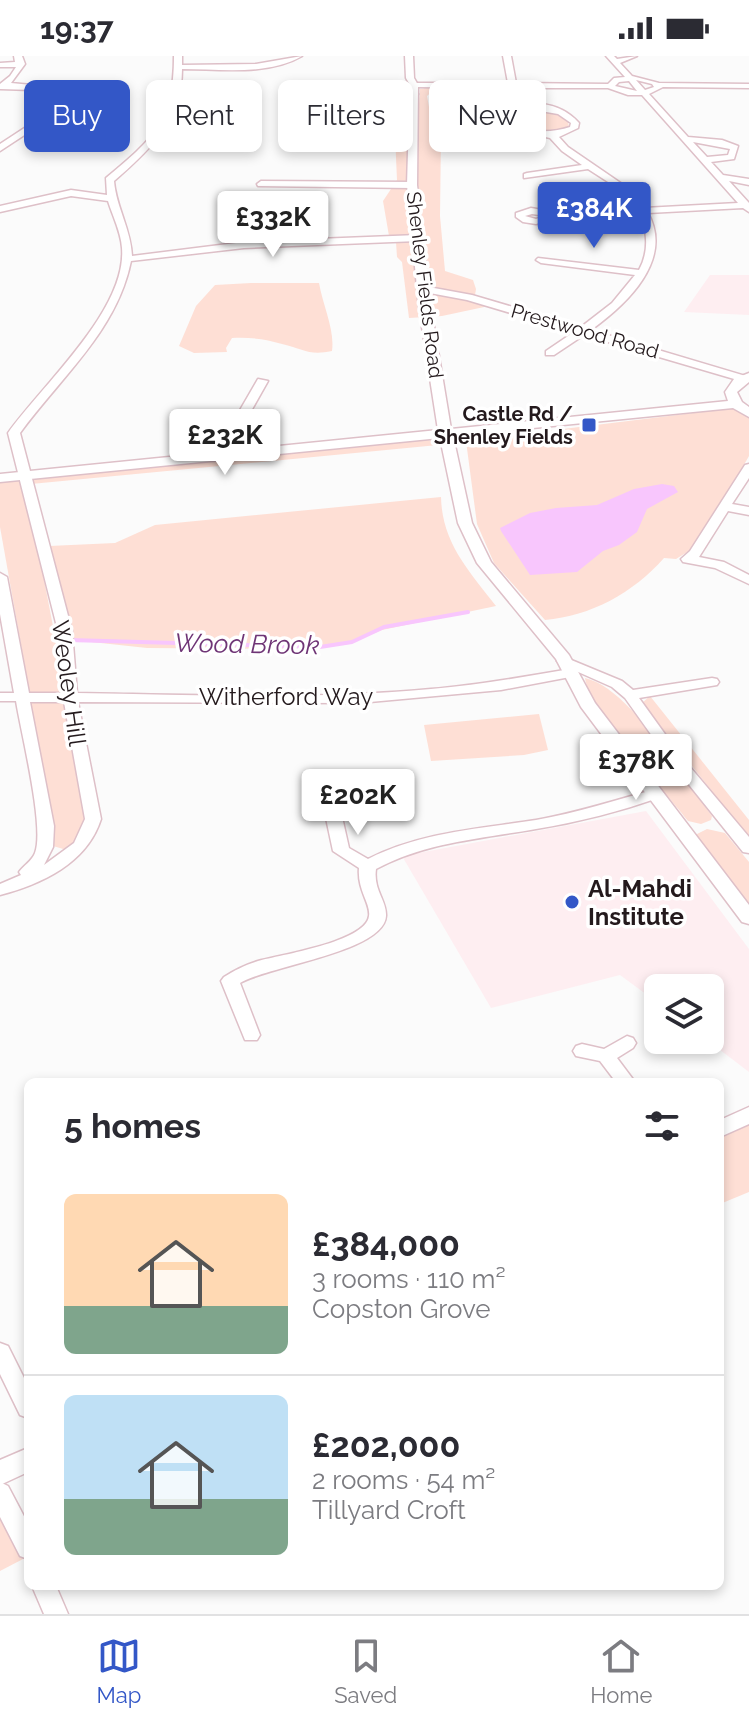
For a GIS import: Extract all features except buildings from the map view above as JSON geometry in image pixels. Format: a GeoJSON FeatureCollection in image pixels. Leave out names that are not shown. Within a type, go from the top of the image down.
{"type":"FeatureCollection","features":[{"type":"Feature","properties":{"kind":"street"},"geometry":{"type":"LineString","coordinates":[[0,209],[71,193],[109,180],[154,139],[168,120],[180,84],[179,62],[258,64],[284,62],[298,56]]}},
{"type":"Feature","properties":{"kind":"street","name":"Shenley Fields Road"},"geometry":{"type":"LineString","coordinates":[[409,56],[414,90]]}},
{"type":"Feature","properties":{"kind":"street","name":"Shenley Fields Road"},"geometry":{"type":"LineString","coordinates":[[413,133],[418,56]]}},
{"type":"Feature","properties":{"kind":"street"},"geometry":{"type":"LineString","coordinates":[[507,56],[511,80]]}},
{"type":"Feature","properties":{"kind":"street"},"geometry":{"type":"LineString","coordinates":[[612,59],[633,56]]}},
{"type":"Feature","properties":{"kind":"street"},"geometry":{"type":"LineString","coordinates":[[693,56],[710,56]]}},
{"type":"Feature","properties":{"kind":"street"},"geometry":{"type":"LineString","coordinates":[[612,59],[747,207]]}},
{"type":"Feature","properties":{"kind":"street"},"geometry":{"type":"LineString","coordinates":[[0,65],[19,60]]}},
{"type":"Feature","properties":{"kind":"street"},"geometry":{"type":"LineString","coordinates":[[2,86],[13,78],[19,60]]}},
{"type":"Feature","properties":{"kind":"street"},"geometry":{"type":"LineString","coordinates":[[610,86],[613,81],[627,78],[644,79],[660,85],[749,86]]}},
{"type":"Feature","properties":{"kind":"street"},"geometry":{"type":"LineString","coordinates":[[546,85],[610,86],[620,91],[641,93],[657,90],[660,85]]}},
{"type":"Feature","properties":{"kind":"street"},"geometry":{"type":"LineString","coordinates":[[0,148],[58,109],[69,89],[2,86]]}},
{"type":"Feature","properties":{"kind":"street"},"geometry":{"type":"LineString","coordinates":[[414,90],[429,89]]}},
{"type":"Feature","properties":{"kind":"street"},"geometry":{"type":"LineString","coordinates":[[546,108],[571,117],[575,123],[574,128],[553,136],[546,135]]}},
{"type":"Feature","properties":{"kind":"street"},"geometry":{"type":"LineString","coordinates":[[550,353],[621,302],[642,273],[651,246],[649,226],[629,194],[562,147],[553,136]]}},
{"type":"Feature","properties":{"kind":"street"},"geometry":{"type":"LineString","coordinates":[[686,139],[722,143],[735,148],[749,147]]}},
{"type":"Feature","properties":{"kind":"street"},"geometry":{"type":"LineString","coordinates":[[705,160],[731,157],[735,148]]}},
{"type":"Feature","properties":{"kind":"street","name":"Shenley Fields Road"},"geometry":{"type":"LineString","coordinates":[[413,152],[412,185],[423,289],[446,434],[465,523],[484,563],[552,646],[587,704],[749,918]]}},
{"type":"Feature","properties":{"kind":"street"},"geometry":{"type":"LineString","coordinates":[[527,176],[590,166]]}},
{"type":"Feature","properties":{"kind":"street"},"geometry":{"type":"LineString","coordinates":[[720,177],[749,182]]}},
{"type":"Feature","properties":{"kind":"street"},"geometry":{"type":"LineString","coordinates":[[0,435],[14,433],[108,311],[127,259],[125,232],[112,199],[109,180]]}},
{"type":"Feature","properties":{"kind":"street"},"geometry":{"type":"LineString","coordinates":[[261,184],[412,185]]}},
{"type":"Feature","properties":{"kind":"street"},"geometry":{"type":"LineString","coordinates":[[735,193],[749,191]]}},
{"type":"Feature","properties":{"kind":"street"},"geometry":{"type":"LineString","coordinates":[[71,193],[112,199]]}},
{"type":"Feature","properties":{"kind":"street"},"geometry":{"type":"LineString","coordinates":[[554,215],[747,207]]}},
{"type":"Feature","properties":{"kind":"street"},"geometry":{"type":"LineString","coordinates":[[127,259],[319,239],[418,238]]}},
{"type":"Feature","properties":{"kind":"street"},"geometry":{"type":"LineString","coordinates":[[541,260],[642,273]]}},
{"type":"Feature","properties":{"kind":"street","name":"Prestwood Road"},"geometry":{"type":"LineString","coordinates":[[423,289],[468,297],[747,378]]}},
{"type":"Feature","properties":{"kind":"street"},"geometry":{"type":"LineString","coordinates":[[747,378],[731,392],[736,404],[749,413]]}},
{"type":"Feature","properties":{"kind":"street"},"geometry":{"type":"LineString","coordinates":[[226,458],[231,436],[262,381]]}},
{"type":"Feature","properties":{"kind":"street"},"geometry":{"type":"LineString","coordinates":[[0,478],[226,458],[736,404]]}},
{"type":"Feature","properties":{"kind":"street","name":"Weoley Hill"},"geometry":{"type":"LineString","coordinates":[[3,889],[55,867],[78,852],[90,834],[93,819],[70,696],[65,631],[14,433]]}},
{"type":"Feature","properties":{"kind":"street"},"geometry":{"type":"LineString","coordinates":[[749,468],[726,507],[688,559],[719,565],[749,580]]}},
{"type":"Feature","properties":{"kind":"street"},"geometry":{"type":"LineString","coordinates":[[726,507],[749,511]]}},
{"type":"Feature","properties":{"kind":"street","name":"Weoley Hill"},"geometry":{"type":"LineString","coordinates":[[0,577],[20,697],[45,816],[46,845],[41,862],[3,889]]}},
{"type":"Feature","properties":{"kind":"street","name":"Shenley Fields Road"},"geometry":{"type":"LineString","coordinates":[[567,667],[617,684],[630,695],[675,758],[749,848]]}},
{"type":"Feature","properties":{"kind":"street","name":"Witherford Way"},"geometry":{"type":"LineString","coordinates":[[0,697],[392,696],[567,667]]}},
{"type":"Feature","properties":{"kind":"street"},"geometry":{"type":"LineString","coordinates":[[630,695],[712,682]]}},
{"type":"Feature","properties":{"kind":"street"},"geometry":{"type":"LineString","coordinates":[[368,866],[415,844],[559,821],[656,794]]}},
{"type":"Feature","properties":{"kind":"street"},"geometry":{"type":"LineString","coordinates":[[362,802],[331,804],[341,851],[368,866]]}},
{"type":"Feature","properties":{"kind":"street"},"geometry":{"type":"LineString","coordinates":[[251,1035],[230,981],[240,972],[315,953],[360,936],[376,921],[378,913],[366,882],[368,866]]}},
{"type":"Feature","properties":{"kind":"street"},"geometry":{"type":"LineString","coordinates":[[606,1056],[627,1043]]}},
{"type":"Feature","properties":{"kind":"street"},"geometry":{"type":"LineString","coordinates":[[582,1051],[606,1056],[623,1078]]}},
{"type":"Feature","properties":{"kind":"street"},"geometry":{"type":"LineString","coordinates":[[724,1127],[749,1115]]}},
{"type":"Feature","properties":{"kind":"street"},"geometry":{"type":"LineString","coordinates":[[0,1352],[24,1400]]}},
{"type":"Feature","properties":{"kind":"street"},"geometry":{"type":"LineString","coordinates":[[0,1473],[24,1461]]}},
{"type":"Feature","properties":{"kind":"street"},"geometry":{"type":"LineString","coordinates":[[0,1493],[24,1540]]}},
{"type":"Feature","properties":{"kind":"street"},"geometry":{"type":"LineString","coordinates":[[46,1590],[56,1614]]}},
{"type":"Feature","properties":{"kind":"shaded area"},"geometry":{"type":"Polygon","coordinates":[[[429,88],[429,152],[441,152],[440,216],[445,271],[473,280],[475,295],[503,303],[442,316],[409,318],[402,262],[397,257],[396,242],[389,236],[383,201],[397,180],[396,152],[408,152],[409,193],[415,164],[420,89],[429,88]]]}},
{"type":"Feature","properties":{"kind":"shaded area"},"geometry":{"type":"Polygon","coordinates":[[[546,112],[567,117],[569,127],[546,133],[546,112]]]}},
{"type":"Feature","properties":{"kind":"shaded area"},"geometry":{"type":"Polygon","coordinates":[[[710,275],[749,275],[749,315],[684,312],[710,275]]]}},
{"type":"Feature","properties":{"kind":"shaded area"},"geometry":{"type":"Polygon","coordinates":[[[319,283],[330,326],[332,351],[312,352],[245,338],[232,338],[227,352],[194,353],[179,346],[196,306],[215,285],[319,283]]]}},
{"type":"Feature","properties":{"kind":"shaded area"},"geometry":{"type":"Polygon","coordinates":[[[742,407],[749,412],[749,456],[697,546],[676,559],[664,558],[625,592],[579,614],[545,620],[494,563],[477,524],[466,441],[742,407]]]}},
{"type":"Feature","properties":{"kind":"shaded area"},"geometry":{"type":"Polygon","coordinates":[[[437,441],[438,445],[31,484],[28,478],[437,441]]]}},
{"type":"Feature","properties":{"kind":"shaded area"},"geometry":{"type":"Polygon","coordinates":[[[21,480],[37,543],[66,694],[30,695],[0,527],[0,483],[21,480]]]}},
{"type":"Feature","properties":{"kind":"shaded area"},"geometry":{"type":"Polygon","coordinates":[[[662,484],[674,486],[678,492],[647,509],[637,532],[619,545],[603,551],[577,572],[530,575],[500,528],[530,513],[597,505],[634,489],[662,484]]]}},
{"type":"Feature","properties":{"kind":"shaded area"},"geometry":{"type":"Polygon","coordinates":[[[441,497],[446,529],[459,556],[496,606],[382,630],[348,644],[287,649],[147,648],[73,640],[49,546],[115,543],[155,525],[441,497]]]}},
{"type":"Feature","properties":{"kind":"shaded area"},"geometry":{"type":"Polygon","coordinates":[[[585,678],[602,685],[638,716],[712,816],[711,820],[701,824],[688,821],[613,728],[589,691],[585,678]]]}},
{"type":"Feature","properties":{"kind":"shaded area"},"geometry":{"type":"Polygon","coordinates":[[[650,696],[749,820],[749,838],[642,703],[650,696]]]}},
{"type":"Feature","properties":{"kind":"shaded area"},"geometry":{"type":"Polygon","coordinates":[[[67,699],[91,817],[70,851],[53,846],[27,700],[67,699]]]}},
{"type":"Feature","properties":{"kind":"shaded area"},"geometry":{"type":"Polygon","coordinates":[[[539,714],[548,750],[524,755],[431,761],[424,725],[539,714]]]}},
{"type":"Feature","properties":{"kind":"shaded area","name":"Al-Mahdi Institute"},"geometry":{"type":"Polygon","coordinates":[[[646,811],[749,949],[749,1072],[724,1053],[724,974],[644,974],[644,993],[620,975],[491,1008],[402,856],[646,811]]]}},
{"type":"Feature","properties":{"kind":"shaded area"},"geometry":{"type":"Polygon","coordinates":[[[707,829],[725,833],[749,862],[749,909],[695,835],[707,829]]]}},
{"type":"Feature","properties":{"kind":"shaded area"},"geometry":{"type":"Polygon","coordinates":[[[749,1122],[749,1192],[724,1202],[724,1133],[749,1122]]]}},
{"type":"Feature","properties":{"kind":"shaded area"},"geometry":{"type":"Polygon","coordinates":[[[0,1513],[24,1559],[0,1571],[0,1513]]]}},
{"type":"Feature","properties":{"kind":"waterway","name":"Wood Brook"},"geometry":{"type":"LineString","coordinates":[[69,640],[320,647],[352,642],[384,627],[468,612]]}},
{"type":"Feature","properties":{"kind":"place","name":"Castle Rd / Shenley Fields"},"geometry":{"type":"Point","coordinates":[589,425]}},
{"type":"Feature","properties":{"kind":"place","name":"Al-Mahdi Institute"},"geometry":{"type":"Point","coordinates":[572,902]}}]}
